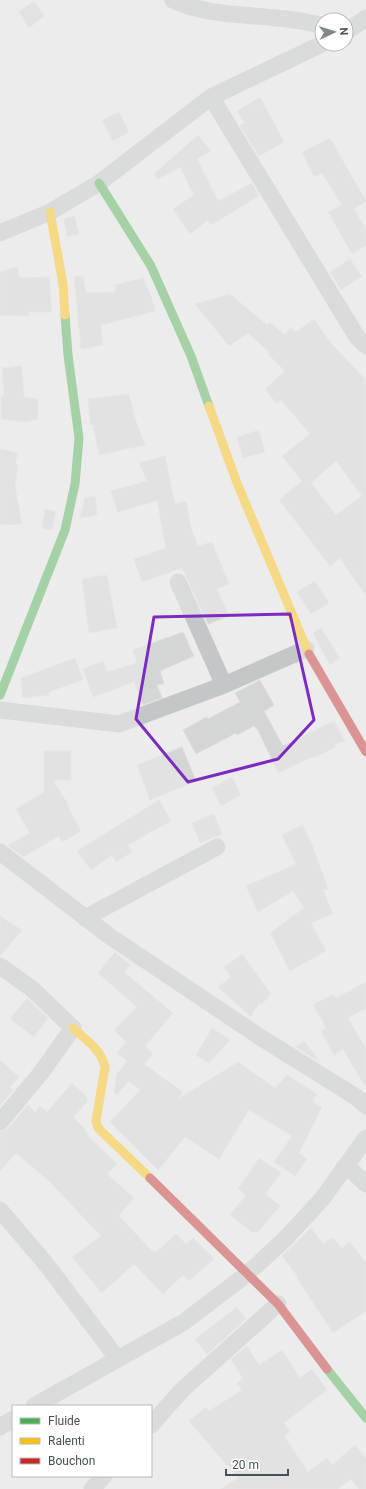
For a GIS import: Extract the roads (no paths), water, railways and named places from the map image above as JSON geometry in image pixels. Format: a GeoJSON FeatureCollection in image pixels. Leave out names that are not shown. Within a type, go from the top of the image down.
{"type":"FeatureCollection","features":[{"type":"Feature","properties":{"kind":"street"},"geometry":{"type":"LineString","coordinates":[[173,0],[181,4],[225,14],[277,18],[314,23]]}},
{"type":"Feature","properties":{"kind":"street"},"geometry":{"type":"LineString","coordinates":[[354,26],[366,18]]}},
{"type":"Feature","properties":{"kind":"street"},"geometry":{"type":"LineString","coordinates":[[0,233],[50,212],[99,183],[211,97],[314,48]]}},
{"type":"Feature","properties":{"kind":"street"},"geometry":{"type":"LineString","coordinates":[[211,97],[363,338]]}},
{"type":"Feature","properties":{"kind":"street"},"geometry":{"type":"LineString","coordinates":[[99,183],[151,266],[191,356],[237,483],[306,649],[366,752]]}},
{"type":"Feature","properties":{"kind":"street"},"geometry":{"type":"LineString","coordinates":[[0,695],[65,530],[75,484],[79,438],[68,355],[63,284],[50,212]]}},
{"type":"Feature","properties":{"kind":"street"},"geometry":{"type":"LineString","coordinates":[[178,582],[224,685]]}},
{"type":"Feature","properties":{"kind":"street"},"geometry":{"type":"LineString","coordinates":[[0,710],[119,724],[224,685],[306,649]]}},
{"type":"Feature","properties":{"kind":"street"},"geometry":{"type":"LineString","coordinates":[[85,918],[217,846]]}},
{"type":"Feature","properties":{"kind":"street"},"geometry":{"type":"LineString","coordinates":[[0,852],[108,935],[240,1024],[356,1097],[366,1106]]}},
{"type":"Feature","properties":{"kind":"street"},"geometry":{"type":"LineString","coordinates":[[0,966],[31,988],[101,1052],[105,1067],[96,1121],[98,1128],[278,1304],[366,1418]]}},
{"type":"Feature","properties":{"kind":"street"},"geometry":{"type":"LineString","coordinates":[[0,1122],[40,1074],[73,1028]]}},
{"type":"Feature","properties":{"kind":"street"},"geometry":{"type":"LineString","coordinates":[[36,1405],[184,1322],[247,1274],[285,1240],[322,1198],[347,1166],[366,1138]]}},
{"type":"Feature","properties":{"kind":"street"},"geometry":{"type":"LineString","coordinates":[[347,1166],[366,1184]]}},
{"type":"Feature","properties":{"kind":"street"},"geometry":{"type":"LineString","coordinates":[[0,1210],[85,1312],[118,1358]]}},
{"type":"Feature","properties":{"kind":"street"},"geometry":{"type":"LineString","coordinates":[[152,1424],[182,1390],[278,1304]]}},
{"type":"Feature","properties":{"kind":"street"},"geometry":{"type":"LineString","coordinates":[[0,1427],[12,1420]]}},
{"type":"Feature","properties":{"kind":"street"},"geometry":{"type":"LineString","coordinates":[[92,1489],[103,1477]]}}]}
